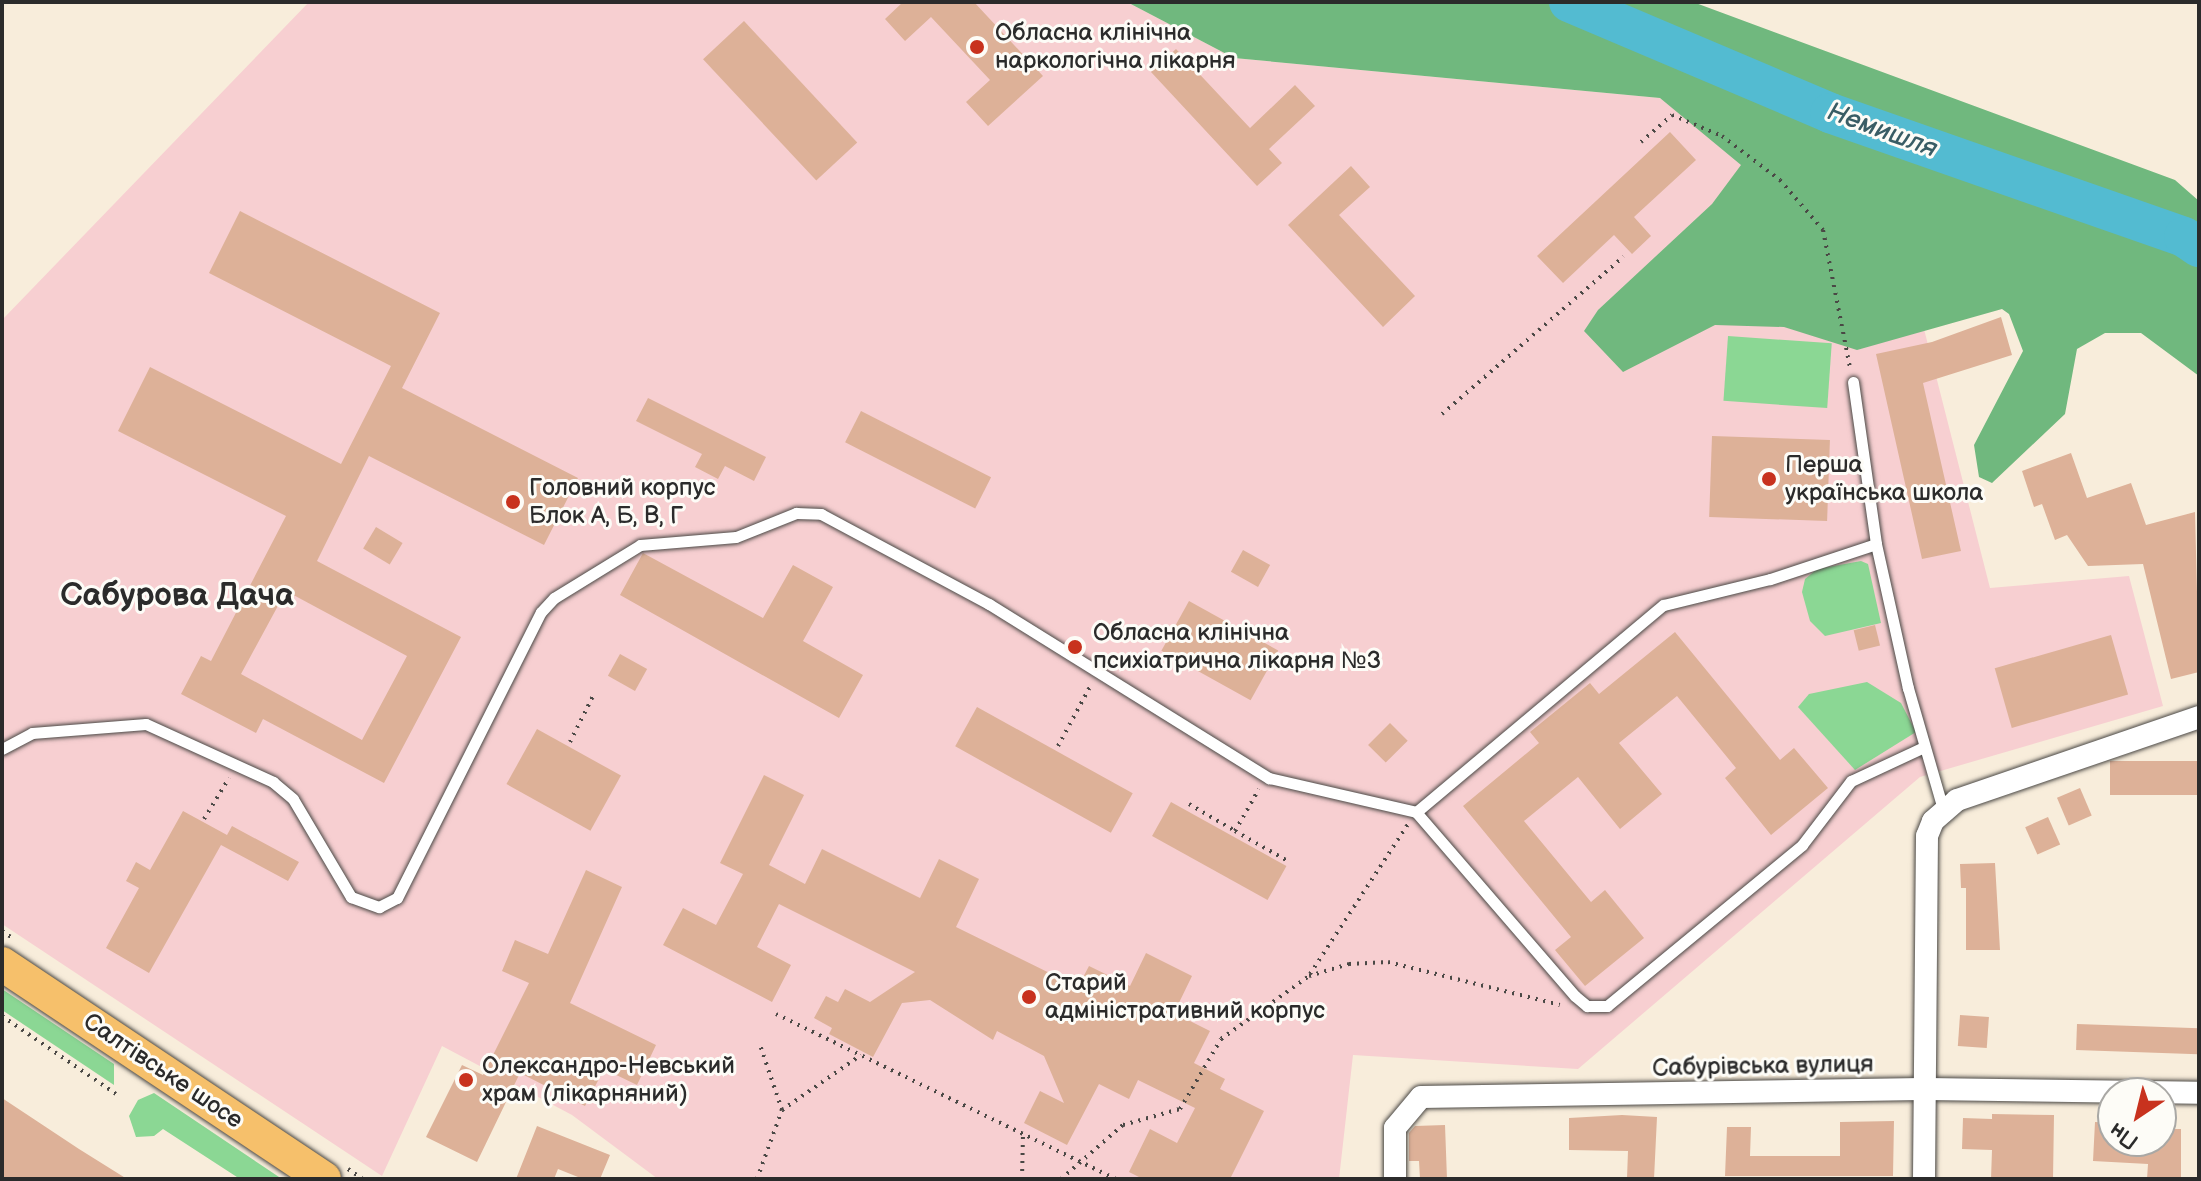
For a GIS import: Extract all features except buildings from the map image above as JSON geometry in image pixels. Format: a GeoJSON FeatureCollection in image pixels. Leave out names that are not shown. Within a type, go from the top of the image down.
{"type":"FeatureCollection","features":[{"type":"Feature","properties":{"kind":"main road","name":"Салтівське шосе"},"geometry":{"type":"LineString","coordinates":[[2,964],[324,1179]]}},
{"type":"Feature","properties":{"kind":"street"},"geometry":{"type":"LineString","coordinates":[[1924,1179],[1927,836],[1943,809],[1957,800],[2199,717]]}},
{"type":"Feature","properties":{"kind":"street","name":"Сабурівська вулиця"},"geometry":{"type":"LineString","coordinates":[[1395,1179],[1395,1128],[1421,1097],[1927,1089],[2199,1093]]}},
{"type":"Feature","properties":{"kind":"lane"},"geometry":{"type":"LineString","coordinates":[[1853,382],[1876,544],[1924,747],[1943,809]]}},
{"type":"Feature","properties":{"kind":"lane"},"geometry":{"type":"LineString","coordinates":[[2,749],[32,733],[146,724],[273,782],[293,799],[351,897],[369,907],[389,904],[397,898],[541,612],[554,598],[640,545],[736,537],[796,513],[821,514],[989,604],[1266,776],[1416,812],[1587,1006],[1607,1006],[1802,845],[1851,781],[1924,747]]}},
{"type":"Feature","properties":{"kind":"lane"},"geometry":{"type":"LineString","coordinates":[[1416,812],[1663,605],[1770,579],[1876,544]]}},
{"type":"Feature","properties":{"kind":"path"},"geometry":{"type":"LineString","coordinates":[[1641,142],[1672,115],[1722,136],[1780,180],[1823,230],[1853,382]]}},
{"type":"Feature","properties":{"kind":"path"},"geometry":{"type":"LineString","coordinates":[[1442,414],[1623,257]]}},
{"type":"Feature","properties":{"kind":"path"},"geometry":{"type":"LineString","coordinates":[[1058,746],[1098,672]]}},
{"type":"Feature","properties":{"kind":"path"},"geometry":{"type":"LineString","coordinates":[[570,742],[594,694]]}},
{"type":"Feature","properties":{"kind":"path"},"geometry":{"type":"LineString","coordinates":[[204,819],[236,765]]}},
{"type":"Feature","properties":{"kind":"path"},"geometry":{"type":"LineString","coordinates":[[1235,831],[1266,776]]}},
{"type":"Feature","properties":{"kind":"path"},"geometry":{"type":"LineString","coordinates":[[1189,804],[1286,860]]}},
{"type":"Feature","properties":{"kind":"path"},"geometry":{"type":"LineString","coordinates":[[1309,976],[1416,812]]}},
{"type":"Feature","properties":{"kind":"path"},"geometry":{"type":"LineString","coordinates":[[1061,1179],[1123,1125],[1180,1109],[1221,1039],[1309,976],[1349,964],[1388,962],[1551,1005],[1587,1006]]}},
{"type":"Feature","properties":{"kind":"path"},"geometry":{"type":"LineString","coordinates":[[776,1014],[1116,1179]]}},
{"type":"Feature","properties":{"kind":"path"},"geometry":{"type":"LineString","coordinates":[[2,1016],[116,1094]]}},
{"type":"Feature","properties":{"kind":"path"},"geometry":{"type":"LineString","coordinates":[[760,1045],[782,1110]]}},
{"type":"Feature","properties":{"kind":"path"},"geometry":{"type":"LineString","coordinates":[[757,1179],[782,1110],[861,1055]]}},
{"type":"Feature","properties":{"kind":"path"},"geometry":{"type":"LineString","coordinates":[[1022,1179],[1023,1134]]}},
{"type":"Feature","properties":{"kind":"shaded area","name":"Обласна клінічна психіатрична лікарня №3"},"geometry":{"type":"Polygon","coordinates":[[[309,2],[1127,2],[1234,58],[1660,98],[1726,129],[1924,329],[1990,588],[2129,576],[2163,706],[1920,777],[1578,1069],[1353,1055],[1339,1179],[658,1179],[572,1115],[442,1046],[382,1176],[2,924],[2,320],[309,2]]]}},
{"type":"Feature","properties":{"kind":"green space"},"geometry":{"type":"Polygon","coordinates":[[[1127,2],[1693,2],[2175,180],[2199,201],[2199,376],[2141,333],[2105,333],[2077,349],[2065,414],[1992,483],[1979,477],[1974,445],[2023,351],[2009,314],[2002,309],[1857,350],[1784,327],[1715,325],[1623,372],[1584,331],[1598,310],[1712,204],[1741,165],[1660,98],[1234,58],[1127,2]]]}},
{"type":"Feature","properties":{"kind":"green space"},"geometry":{"type":"Polygon","coordinates":[[[1728,336],[1832,343],[1827,408],[1723,401],[1728,336]]]}},
{"type":"Feature","properties":{"kind":"green space"},"geometry":{"type":"Polygon","coordinates":[[[1861,561],[1868,564],[1881,623],[1825,636],[1810,621],[1802,592],[1805,579],[1817,569],[1861,561]]]}},
{"type":"Feature","properties":{"kind":"green space"},"geometry":{"type":"Polygon","coordinates":[[[1867,682],[1901,703],[1916,732],[1855,770],[1798,707],[1809,694],[1867,682]]]}},
{"type":"Feature","properties":{"kind":"green space"},"geometry":{"type":"Polygon","coordinates":[[[2,989],[114,1064],[114,1085],[2,1010],[2,989]]]}},
{"type":"Feature","properties":{"kind":"green space"},"geometry":{"type":"Polygon","coordinates":[[[154,1093],[282,1179],[240,1179],[163,1129],[154,1136],[136,1137],[129,1116],[138,1100],[154,1093]]]}},
{"type":"Feature","properties":{"kind":"waterway","name":"Немишля"},"geometry":{"type":"LineString","coordinates":[[1569,2],[1830,113],[2184,237],[2199,247]]}},
{"type":"Feature","properties":{"kind":"place","name":"Обласна клінічна наркологічна лікарня"},"geometry":{"type":"Point","coordinates":[977,47]}},
{"type":"Feature","properties":{"kind":"place","name":"Перша українська школа"},"geometry":{"type":"Point","coordinates":[1769,479]}},
{"type":"Feature","properties":{"kind":"place","name":"Головний корпус Блок А, Б, В, Г"},"geometry":{"type":"Point","coordinates":[513,502]}},
{"type":"Feature","properties":{"kind":"place","name":"Обласна клінічна психіатрична лікарня №3"},"geometry":{"type":"Point","coordinates":[1075,647]}},
{"type":"Feature","properties":{"kind":"place","name":"Старий адміністративний корпус"},"geometry":{"type":"Point","coordinates":[1029,997]}},
{"type":"Feature","properties":{"kind":"place","name":"Олександро-Невський храм (лікарняний)"},"geometry":{"type":"Point","coordinates":[466,1080]}},
{"type":"Feature","properties":{"kind":"district","name":"Сабурова Дача"},"geometry":{"type":"Point","coordinates":[177,596]}}]}
